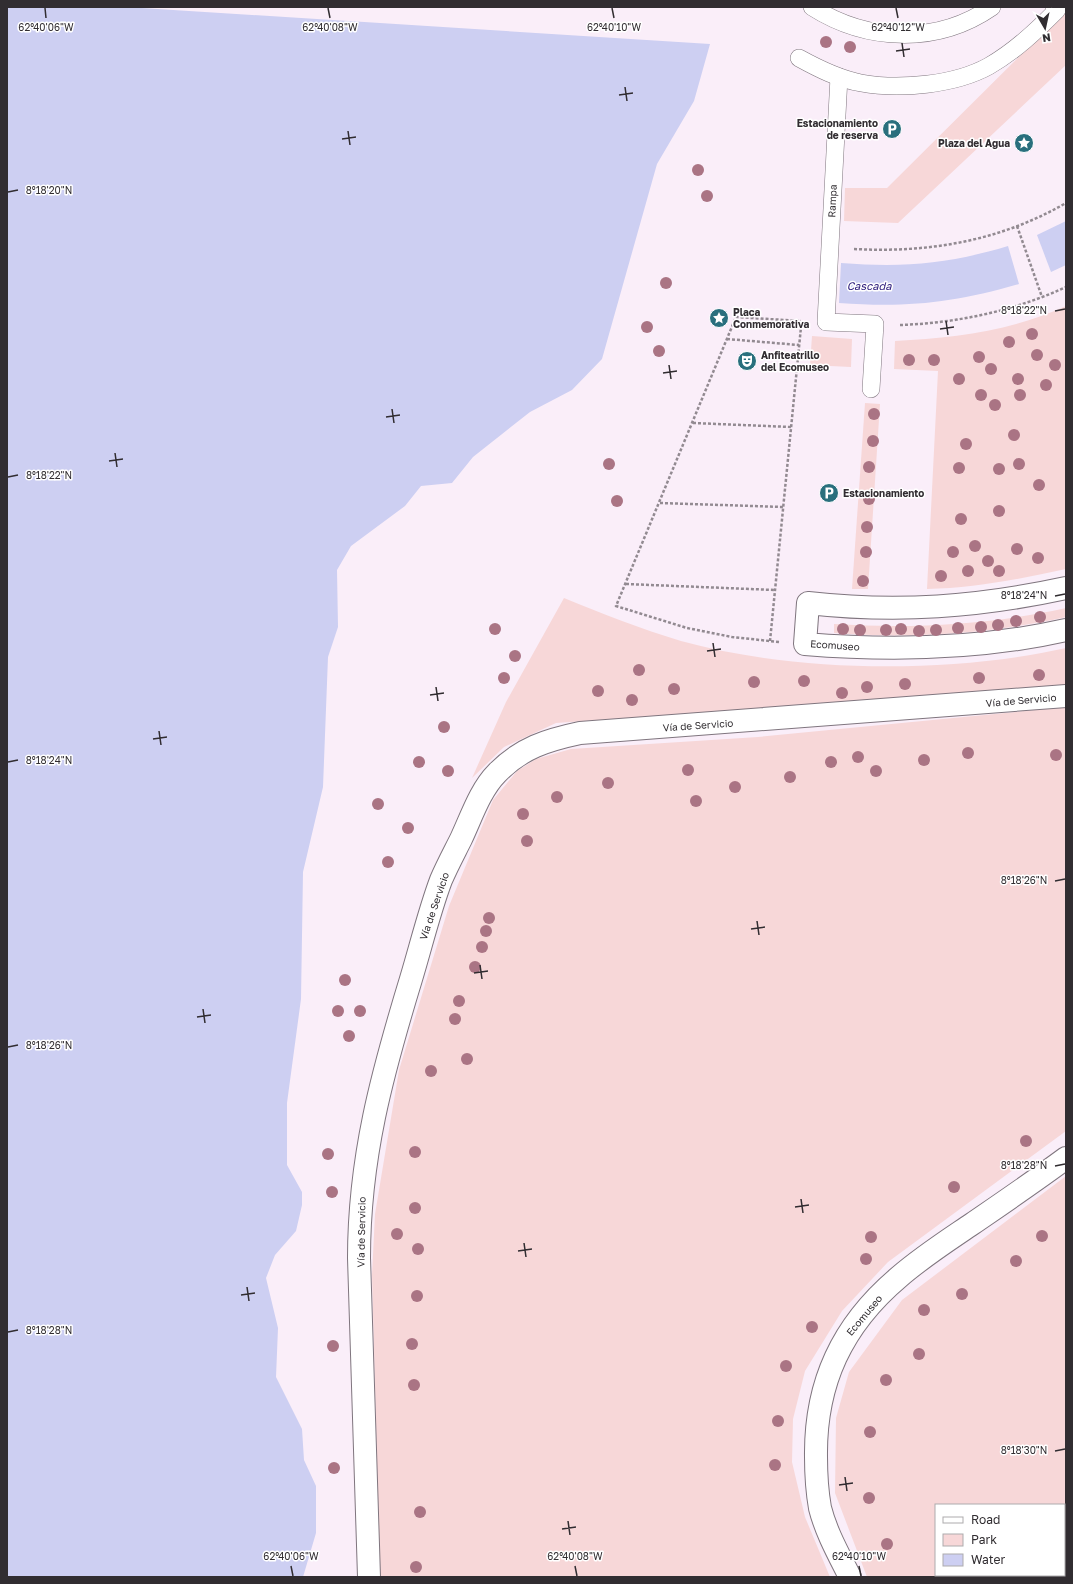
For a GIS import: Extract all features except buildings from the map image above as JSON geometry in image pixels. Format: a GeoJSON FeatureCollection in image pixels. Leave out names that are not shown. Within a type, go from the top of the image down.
{"type":"FeatureCollection","features":[{"type":"Feature","properties":{"kind":"street","name":"Ecomuseo"},"geometry":{"type":"LineString","coordinates":[[1066,588],[1012,599],[946,607],[880,608],[808,603],[805,644],[868,647],[928,647],[984,642],[1066,630]]}},
{"type":"Feature","properties":{"kind":"street","name":"Vía de Servicio"},"geometry":{"type":"LineString","coordinates":[[369,1577],[359,1218],[375,1105],[389,1051],[442,879],[479,800],[495,774],[510,761],[549,739],[580,733],[1066,696]]}},
{"type":"Feature","properties":{"kind":"street","name":"Ecomuseo"},"geometry":{"type":"LineString","coordinates":[[850,1577],[831,1538],[823,1516],[816,1482],[817,1418],[823,1389],[836,1355],[853,1326],[871,1305],[898,1278],[930,1253],[1066,1158]]}},
{"type":"Feature","properties":{"kind":"lane"},"geometry":{"type":"LineString","coordinates":[[812,7],[834,20],[859,30],[900,35],[942,29],[973,18],[992,7]]}},
{"type":"Feature","properties":{"kind":"lane"},"geometry":{"type":"LineString","coordinates":[[799,58],[839,77],[862,83],[905,85],[925,84],[966,75],[987,67],[1008,54],[1035,32],[1057,10],[1054,7]]}},
{"type":"Feature","properties":{"kind":"lane","name":"Rampa"},"geometry":{"type":"LineString","coordinates":[[826,322],[839,77]]}},
{"type":"Feature","properties":{"kind":"lane"},"geometry":{"type":"LineString","coordinates":[[826,322],[875,324],[871,389]]}},
{"type":"Feature","properties":{"kind":"path"},"geometry":{"type":"LineString","coordinates":[[830,247],[882,251],[926,249],[969,241],[1017,226],[1051,212],[1066,203]]}},
{"type":"Feature","properties":{"kind":"path"},"geometry":{"type":"LineString","coordinates":[[1017,226],[1042,297]]}},
{"type":"Feature","properties":{"kind":"path"},"geometry":{"type":"LineString","coordinates":[[875,324],[931,323],[968,318],[998,311],[1042,297],[1066,287]]}},
{"type":"Feature","properties":{"kind":"path"},"geometry":{"type":"LineString","coordinates":[[805,644],[732,637],[687,628],[616,606],[736,317],[826,322]]}},
{"type":"Feature","properties":{"kind":"path"},"geometry":{"type":"LineString","coordinates":[[770,641],[801,321]]}},
{"type":"Feature","properties":{"kind":"path"},"geometry":{"type":"LineString","coordinates":[[727,339],[799,345]]}},
{"type":"Feature","properties":{"kind":"path"},"geometry":{"type":"LineString","coordinates":[[693,423],[791,427]]}},
{"type":"Feature","properties":{"kind":"path"},"geometry":{"type":"LineString","coordinates":[[659,503],[783,507]]}},
{"type":"Feature","properties":{"kind":"path"},"geometry":{"type":"LineString","coordinates":[[626,584],[775,590]]}},
{"type":"Feature","properties":{"kind":"green space"},"geometry":{"type":"Polygon","coordinates":[[[1066,10],[1066,65],[898,223],[844,221],[845,188],[887,188],[1066,10]]]}},
{"type":"Feature","properties":{"kind":"green space"},"geometry":{"type":"Polygon","coordinates":[[[1066,306],[1066,569],[997,582],[962,587],[927,589],[938,371],[894,369],[895,341],[939,338],[982,332],[1025,322],[1066,306]]]}},
{"type":"Feature","properties":{"kind":"green space"},"geometry":{"type":"Polygon","coordinates":[[[812,336],[852,339],[851,367],[810,365],[812,336]]]}},
{"type":"Feature","properties":{"kind":"green space"},"geometry":{"type":"Polygon","coordinates":[[[865,403],[880,404],[868,589],[852,589],[865,403]]]}},
{"type":"Feature","properties":{"kind":"green space"},"geometry":{"type":"Polygon","coordinates":[[[564,598],[622,621],[681,641],[726,652],[823,664],[924,666],[1021,656],[1066,648],[1066,687],[556,723],[504,747],[472,778],[506,702],[564,598]]]}},
{"type":"Feature","properties":{"kind":"green space"},"geometry":{"type":"Polygon","coordinates":[[[1066,608],[1066,617],[1008,628],[950,634],[921,635],[863,635],[834,633],[834,624],[922,626],[980,622],[1037,614],[1066,608]]]}},
{"type":"Feature","properties":{"kind":"green space"},"geometry":{"type":"Polygon","coordinates":[[[1066,707],[1066,1131],[888,1262],[842,1311],[805,1371],[793,1419],[792,1462],[805,1517],[830,1577],[380,1577],[372,1275],[375,1214],[399,1070],[449,906],[493,800],[517,771],[536,759],[571,749],[758,737],[1066,707]]]}},
{"type":"Feature","properties":{"kind":"green space"},"geometry":{"type":"Polygon","coordinates":[[[1066,1176],[1066,1577],[867,1577],[835,1493],[836,1418],[849,1372],[902,1300],[1066,1176]]]}},
{"type":"Feature","properties":{"kind":"water"},"geometry":{"type":"Polygon","coordinates":[[[7,7],[126,7],[710,44],[694,101],[657,164],[602,359],[572,390],[530,412],[473,457],[452,483],[421,486],[405,506],[351,546],[337,570],[338,627],[328,657],[323,787],[303,872],[301,999],[287,1103],[287,1165],[302,1192],[302,1205],[296,1231],[275,1255],[266,1278],[278,1328],[276,1377],[302,1429],[304,1460],[316,1486],[316,1533],[303,1577],[7,1577],[7,7]]]}},
{"type":"Feature","properties":{"kind":"water"},"geometry":{"type":"Polygon","coordinates":[[[1066,221],[1066,265],[1051,272],[1037,235],[1066,221]]]}},
{"type":"Feature","properties":{"kind":"water","name":"Cascada"},"geometry":{"type":"Polygon","coordinates":[[[1008,246],[1019,284],[951,300],[886,305],[839,303],[841,263],[906,265],[926,263],[965,257],[1008,246]]]}},
{"type":"Feature","properties":{"kind":"place","name":"Estacionamiento de reserva"},"geometry":{"type":"Point","coordinates":[892,129]}},
{"type":"Feature","properties":{"kind":"place","name":"Plaza del Agua"},"geometry":{"type":"Point","coordinates":[1024,143]}},
{"type":"Feature","properties":{"kind":"place","name":"Placa Conmemorativa"},"geometry":{"type":"Point","coordinates":[719,318]}},
{"type":"Feature","properties":{"kind":"place","name":"Anfiteatrillo del Ecomuseo"},"geometry":{"type":"Point","coordinates":[747,361]}},
{"type":"Feature","properties":{"kind":"place","name":"Estacionamiento"},"geometry":{"type":"Point","coordinates":[829,493]}}]}
